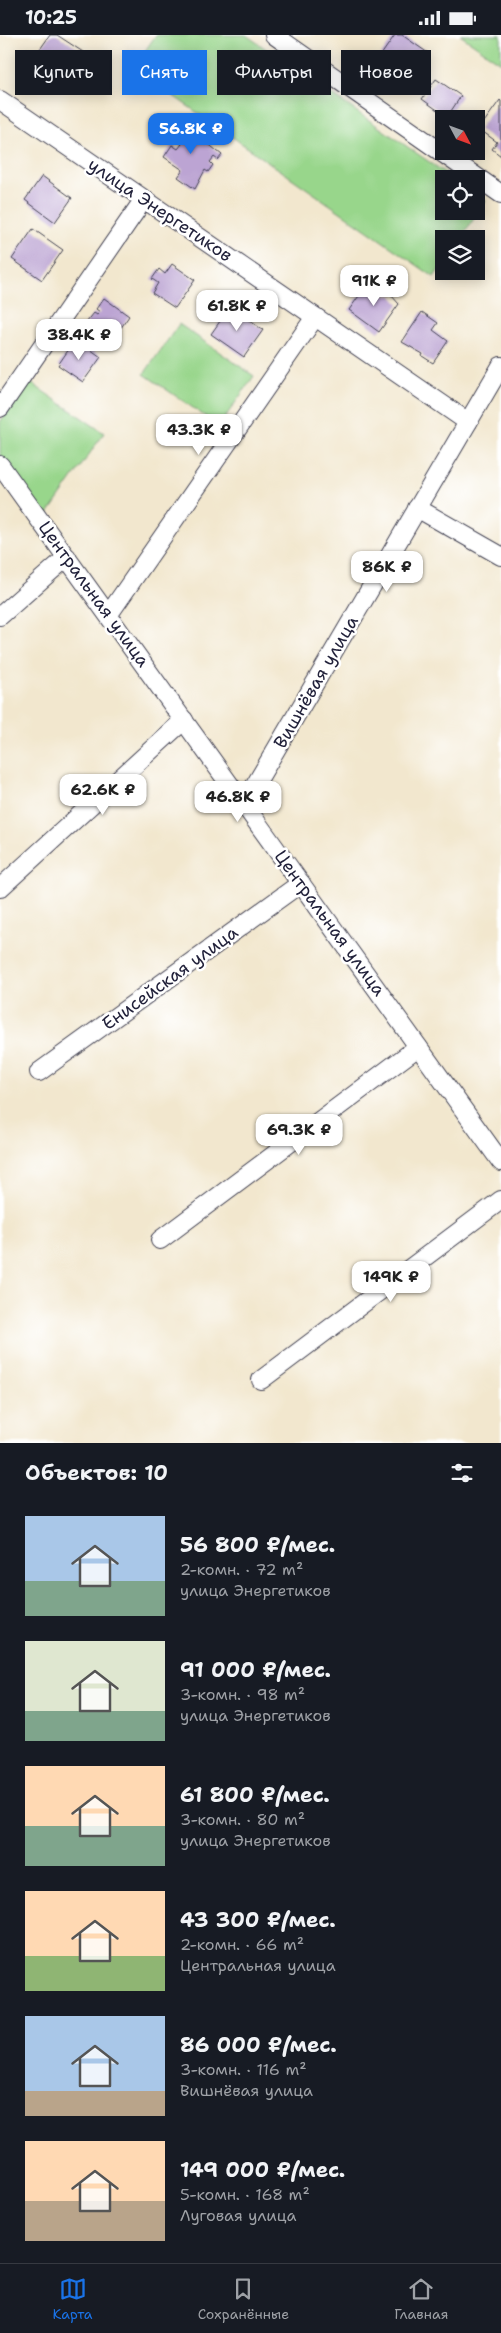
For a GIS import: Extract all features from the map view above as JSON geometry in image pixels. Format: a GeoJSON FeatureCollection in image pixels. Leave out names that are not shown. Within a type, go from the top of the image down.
{"type":"FeatureCollection","features":[{"type":"Feature","properties":{"kind":"street"},"geometry":{"type":"LineString","coordinates":[[274,35],[501,194]]}},
{"type":"Feature","properties":{"kind":"street","name":"улица Энергетиков"},"geometry":{"type":"LineString","coordinates":[[0,101],[468,422]]}},
{"type":"Feature","properties":{"kind":"street"},"geometry":{"type":"LineString","coordinates":[[0,408],[144,199]]}},
{"type":"Feature","properties":{"kind":"street"},"geometry":{"type":"LineString","coordinates":[[109,614],[315,317]]}},
{"type":"Feature","properties":{"kind":"street","name":"Вишнёвая улица"},"geometry":{"type":"LineString","coordinates":[[244,804],[501,366]]}},
{"type":"Feature","properties":{"kind":"street","name":"Центральная улица"},"geometry":{"type":"LineString","coordinates":[[0,465],[109,614],[501,1162]]}},
{"type":"Feature","properties":{"kind":"street"},"geometry":{"type":"LineString","coordinates":[[417,508],[501,556]]}},
{"type":"Feature","properties":{"kind":"street"},"geometry":{"type":"LineString","coordinates":[[0,616],[67,557]]}},
{"type":"Feature","properties":{"kind":"street"},"geometry":{"type":"LineString","coordinates":[[0,888],[184,719]]}},
{"type":"Feature","properties":{"kind":"street","name":"Енисейская улица"},"geometry":{"type":"LineString","coordinates":[[39,1072],[301,883]]}},
{"type":"Feature","properties":{"kind":"street"},"geometry":{"type":"LineString","coordinates":[[160,1240],[418,1047]]}},
{"type":"Feature","properties":{"kind":"street"},"geometry":{"type":"LineString","coordinates":[[261,1380],[501,1200]]}},
{"type":"Feature","properties":{"kind":"green space"},"geometry":{"type":"Polygon","coordinates":[[[156,35],[246,35],[268,50],[217,50],[217,95],[331,94],[441,170],[435,170],[435,220],[473,220],[466,230],[435,230],[434,277],[172,95],[207,95],[207,50],[146,50],[156,35]]]}},
{"type":"Feature","properties":{"kind":"green space"},"geometry":{"type":"Polygon","coordinates":[[[460,35],[501,35],[501,63],[460,35]]]}},
{"type":"Feature","properties":{"kind":"green space"},"geometry":{"type":"Polygon","coordinates":[[[179,324],[254,376],[219,426],[144,374],[179,324]]]}},
{"type":"Feature","properties":{"kind":"green space"},"geometry":{"type":"Polygon","coordinates":[[[28,381],[104,433],[45,518],[0,456],[0,422],[28,381]]]}},
{"type":"Feature","properties":{"kind":"building"},"geometry":{"type":"Polygon","coordinates":[[[50,35],[57,35],[80,50],[39,50],[50,35]]]}},
{"type":"Feature","properties":{"kind":"building"},"geometry":{"type":"Polygon","coordinates":[[[395,35],[402,35],[424,50],[384,50],[395,35]]]}},
{"type":"Feature","properties":{"kind":"building"},"geometry":{"type":"Polygon","coordinates":[[[436,79],[461,96],[452,110],[437,110],[422,99],[425,95],[431,95],[431,86],[436,79]]]}},
{"type":"Feature","properties":{"kind":"building"},"geometry":{"type":"Polygon","coordinates":[[[500,100],[501,156],[492,149],[497,142],[485,133],[485,121],[500,100]]]}},
{"type":"Feature","properties":{"kind":"building"},"geometry":{"type":"Polygon","coordinates":[[[181,122],[222,155],[218,160],[214,157],[210,162],[213,165],[208,172],[205,170],[195,189],[178,177],[183,170],[164,157],[172,145],[178,149],[182,144],[171,136],[181,122]]]}},
{"type":"Feature","properties":{"kind":"building"},"geometry":{"type":"Polygon","coordinates":[[[42,176],[72,198],[55,222],[25,200],[42,176]]]}},
{"type":"Feature","properties":{"kind":"building"},"geometry":{"type":"Polygon","coordinates":[[[33,229],[63,250],[42,280],[12,259],[33,229]]]}},
{"type":"Feature","properties":{"kind":"building"},"geometry":{"type":"Polygon","coordinates":[[[172,264],[195,280],[175,308],[152,293],[158,283],[152,279],[159,269],[165,274],[172,264]]]}},
{"type":"Feature","properties":{"kind":"building"},"geometry":{"type":"Polygon","coordinates":[[[368,283],[387,296],[391,295],[399,304],[379,332],[349,310],[368,283]]]}},
{"type":"Feature","properties":{"kind":"building"},"geometry":{"type":"Polygon","coordinates":[[[104,298],[129,316],[112,341],[86,323],[94,313],[97,315],[100,312],[96,309],[104,298]]]}},
{"type":"Feature","properties":{"kind":"building"},"geometry":{"type":"Polygon","coordinates":[[[230,307],[263,330],[244,357],[211,334],[230,307]]]}},
{"type":"Feature","properties":{"kind":"building"},"geometry":{"type":"Polygon","coordinates":[[[422,312],[438,323],[433,330],[448,341],[433,363],[422,356],[423,354],[402,342],[422,312]]]}},
{"type":"Feature","properties":{"kind":"building"},"geometry":{"type":"Polygon","coordinates":[[[76,339],[101,357],[83,382],[58,365],[76,339]]]}}]}
